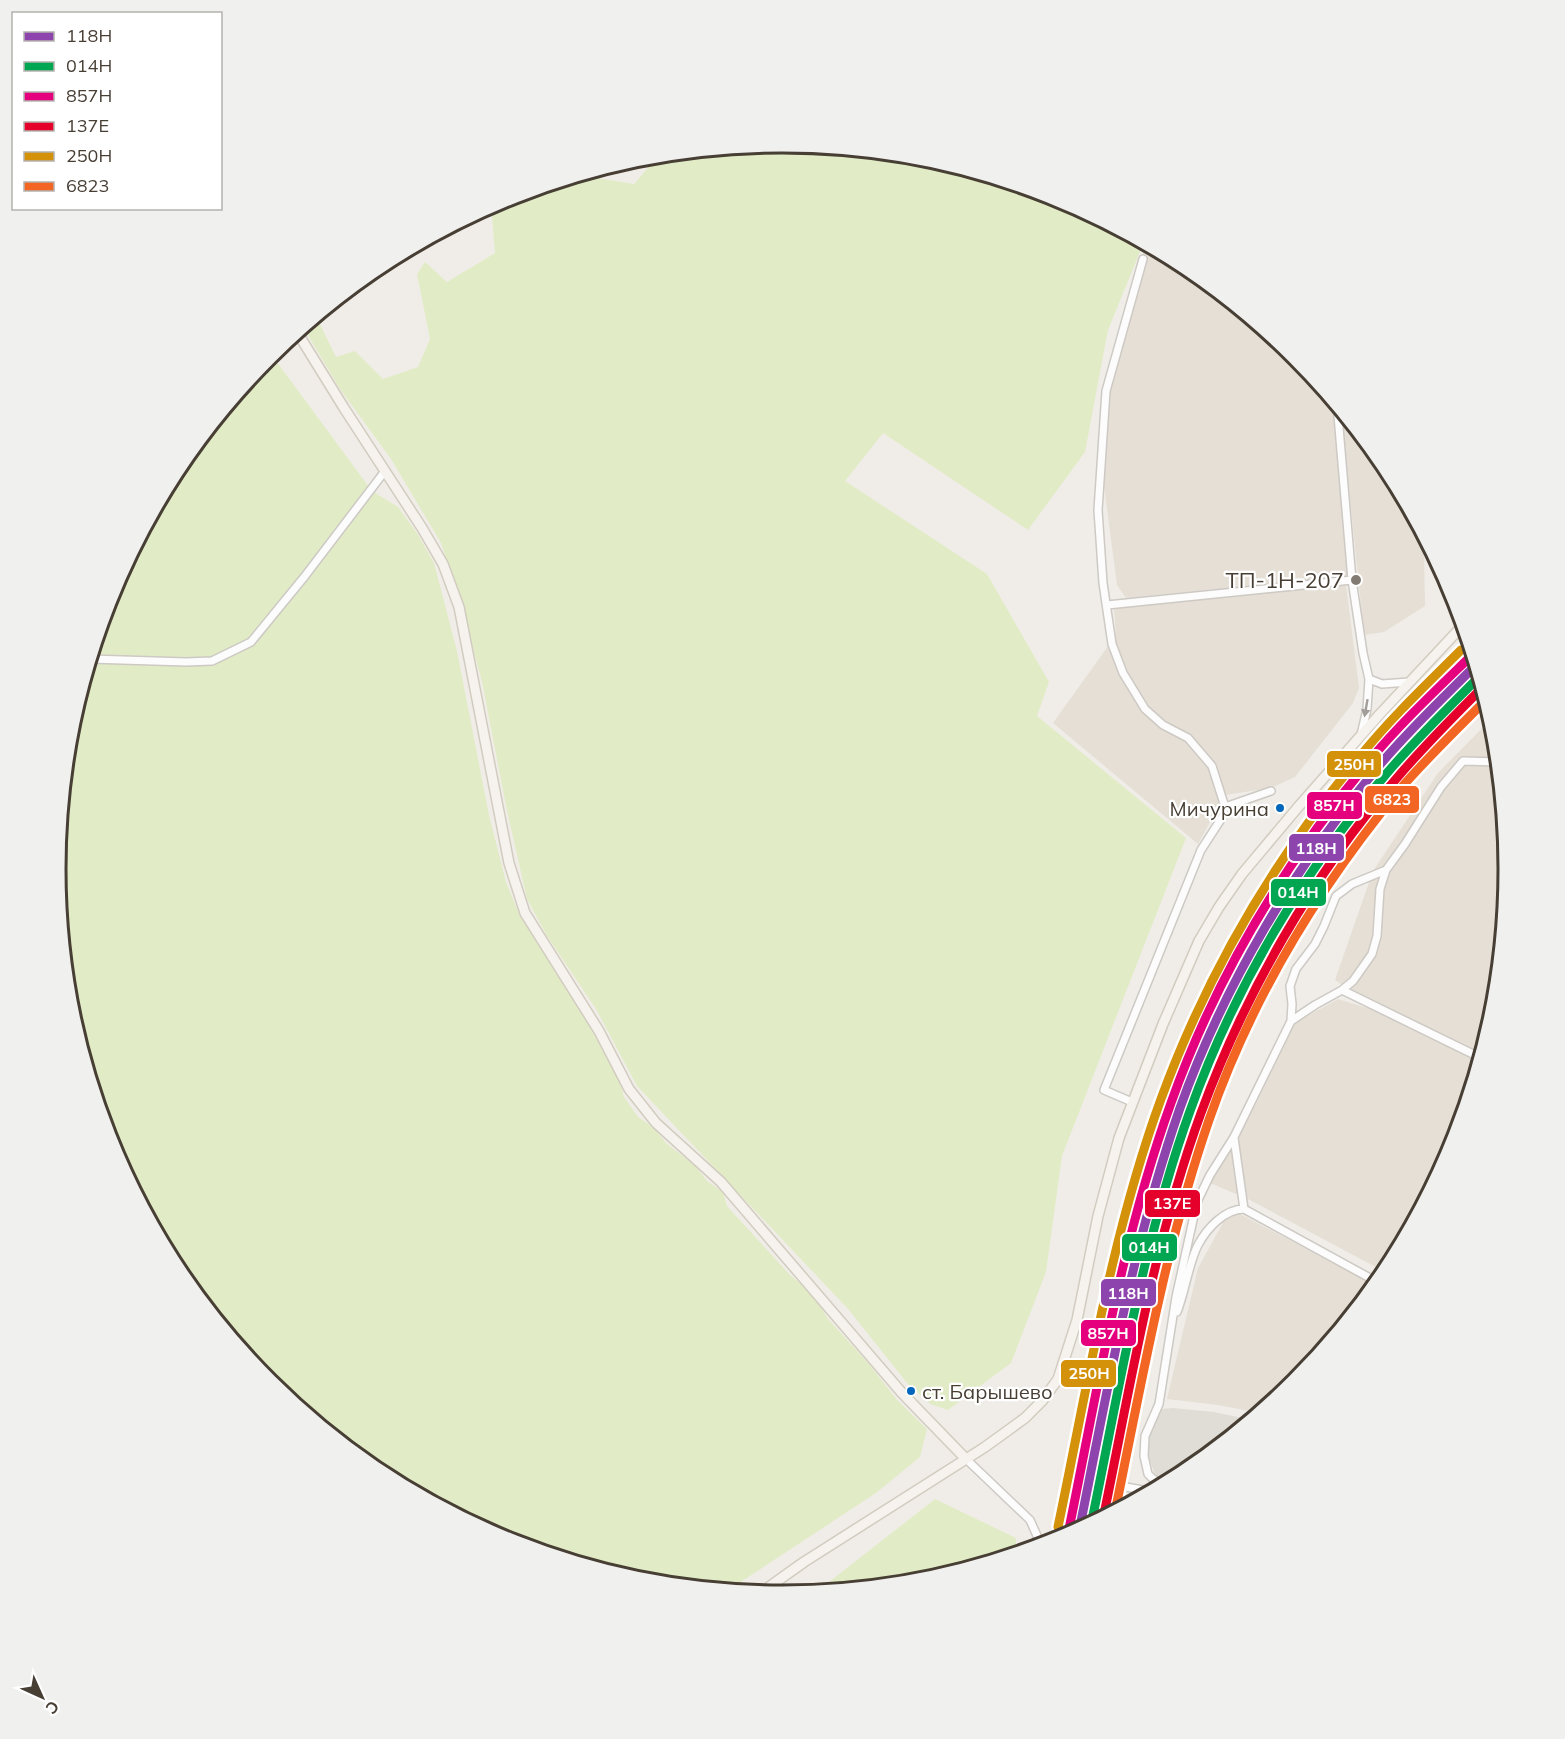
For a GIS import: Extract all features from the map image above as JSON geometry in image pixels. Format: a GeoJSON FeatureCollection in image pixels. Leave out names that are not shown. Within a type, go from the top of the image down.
{"type":"FeatureCollection","features":[{"type":"Feature","properties":{"kind":"main road"},"geometry":{"type":"LineString","coordinates":[[301,339],[443,564],[459,607],[509,863],[525,913],[599,1031],[629,1089],[656,1123],[721,1182],[902,1393],[965,1458]]}},
{"type":"Feature","properties":{"kind":"main road"},"geometry":{"type":"LineString","coordinates":[[772,1586],[992,1442],[1025,1418],[1042,1401],[1058,1379],[1077,1320],[1098,1216],[1119,1138],[1199,941],[1219,907],[1249,865],[1360,736],[1458,631]]}},
{"type":"Feature","properties":{"kind":"street"},"geometry":{"type":"LineString","coordinates":[[1132,1102],[1104,1090],[1201,850],[1223,816],[1225,807],[1212,766],[1188,738],[1163,725],[1145,709],[1124,674],[1112,644],[1103,583],[1098,510],[1106,391],[1143,259]]}},
{"type":"Feature","properties":{"kind":"street"},"geometry":{"type":"LineString","coordinates":[[1337,416],[1352,580],[1369,679],[1368,700],[1360,736]]}},
{"type":"Feature","properties":{"kind":"street"},"geometry":{"type":"LineString","coordinates":[[98,659],[212,661],[251,642],[385,471]]}},
{"type":"Feature","properties":{"kind":"street"},"geometry":{"type":"LineString","coordinates":[[1107,605],[1352,580]]}},
{"type":"Feature","properties":{"kind":"street"},"geometry":{"type":"LineString","coordinates":[[1369,679],[1382,684],[1409,682]]}},
{"type":"Feature","properties":{"kind":"street"},"geometry":{"type":"LineString","coordinates":[[1291,1021],[1353,981],[1372,954],[1377,936],[1380,890],[1386,870],[1406,844],[1441,787],[1464,761],[1491,762]]}},
{"type":"Feature","properties":{"kind":"street"},"geometry":{"type":"LineString","coordinates":[[1225,807],[1271,791]]}},
{"type":"Feature","properties":{"kind":"street"},"geometry":{"type":"LineString","coordinates":[[1156,1481],[1148,1474],[1144,1456],[1145,1436],[1160,1404],[1176,1297],[1197,1202],[1210,1175],[1234,1137],[1291,1021],[1290,986],[1293,977],[1296,969],[1315,944],[1336,896],[1352,884],[1386,870]]}},
{"type":"Feature","properties":{"kind":"street"},"geometry":{"type":"LineString","coordinates":[[1342,990],[1475,1055]]}},
{"type":"Feature","properties":{"kind":"street"},"geometry":{"type":"LineString","coordinates":[[1234,1137],[1244,1209]]}},
{"type":"Feature","properties":{"kind":"street"},"geometry":{"type":"LineString","coordinates":[[1174,1318],[1198,1245],[1212,1226],[1233,1209],[1244,1209],[1371,1278]]}},
{"type":"Feature","properties":{"kind":"street"},"geometry":{"type":"LineString","coordinates":[[965,1458],[1030,1520],[1038,1538]]}},
{"type":"Feature","properties":{"kind":"street"},"geometry":{"type":"LineString","coordinates":[[1110,1484],[1141,1490]]}},
{"type":"Feature","properties":{"kind":"shaded area"},"geometry":{"type":"Polygon","coordinates":[[[1144,251],[1219,301],[1289,363],[1333,412],[1349,576],[1126,598],[1117,585],[1101,463],[1115,342],[1144,251]]]}},
{"type":"Feature","properties":{"kind":"shaded area"},"geometry":{"type":"Polygon","coordinates":[[[1342,423],[1378,471],[1424,551],[1425,606],[1384,632],[1364,635],[1342,423]]]}},
{"type":"Feature","properties":{"kind":"shaded area"},"geometry":{"type":"Polygon","coordinates":[[[1346,585],[1359,688],[1353,703],[1295,777],[1271,788],[1225,795],[1198,844],[1053,723],[1116,635],[1114,608],[1346,585]]]}},
{"type":"Feature","properties":{"kind":"shaded area"},"geometry":{"type":"Polygon","coordinates":[[[1484,726],[1493,776],[1499,870],[1493,963],[1476,1051],[1382,1005],[1358,996],[1335,980],[1373,871],[1438,773],[1484,726]]]}},
{"type":"Feature","properties":{"kind":"shaded area"},"geometry":{"type":"Polygon","coordinates":[[[1338,999],[1380,1012],[1474,1059],[1461,1100],[1425,1186],[1403,1228],[1378,1268],[1250,1200],[1210,1183],[1256,1104],[1295,1023],[1338,999]]]}},
{"type":"Feature","properties":{"kind":"shaded area"},"geometry":{"type":"Polygon","coordinates":[[[1230,1210],[1368,1282],[1321,1342],[1251,1411],[1167,1399],[1198,1268],[1230,1210]]]}},
{"type":"Feature","properties":{"kind":"shaded area"},"geometry":{"type":"Polygon","coordinates":[[[1162,1409],[1214,1412],[1243,1418],[1219,1438],[1157,1480],[1148,1455],[1150,1431],[1162,1409]]]}},
{"type":"Feature","properties":{"kind":"green space"},"geometry":{"type":"Polygon","coordinates":[[[782,153],[876,159],[968,177],[1013,191],[1099,227],[1141,249],[1108,330],[1085,452],[1028,530],[883,433],[845,481],[987,574],[1049,682],[1037,716],[1186,838],[1062,1156],[1046,1272],[1011,1363],[948,1410],[930,1404],[907,1383],[849,1310],[637,1086],[596,1009],[547,936],[527,899],[482,682],[463,609],[441,543],[391,459],[340,389],[307,334],[319,323],[336,357],[355,351],[383,379],[418,367],[430,339],[417,274],[425,262],[447,282],[495,253],[492,215],[552,191],[595,178],[634,184],[650,166],[689,159],[782,153]]]}},
{"type":"Feature","properties":{"kind":"green space"},"geometry":{"type":"Polygon","coordinates":[[[277,362],[372,491],[398,507],[417,533],[434,563],[457,651],[489,815],[506,882],[520,916],[585,1019],[620,1081],[624,1097],[638,1117],[654,1128],[666,1143],[695,1166],[707,1181],[723,1192],[727,1206],[790,1275],[814,1295],[828,1319],[868,1363],[898,1401],[927,1429],[920,1457],[876,1493],[738,1584],[689,1580],[643,1572],[597,1562],[552,1548],[466,1512],[424,1490],[346,1438],[276,1376],[244,1342],[214,1306],[162,1228],[140,1186],[104,1100],[90,1055],[80,1009],[72,963],[66,870],[72,776],[90,684],[104,639],[140,553],[162,511],[214,433],[277,362]]]}},
{"type":"Feature","properties":{"kind":"green space"},"geometry":{"type":"Polygon","coordinates":[[[935,1499],[1016,1538],[1016,1547],[968,1562],[876,1580],[826,1584],[935,1499]]]}},
{"type":"Feature","properties":{"kind":"transit line","name":"250Н"},"geometry":{"type":"LineString","coordinates":[[1058,1527],[1114,1257],[1143,1151],[1179,1052],[1246,918],[1301,833],[1373,740],[1461,650]]}},
{"type":"Feature","properties":{"kind":"transit line","name":"857Н"},"geometry":{"type":"LineString","coordinates":[[1070,1525],[1112,1314],[1138,1208],[1171,1103],[1209,1011],[1255,923],[1309,839],[1370,760],[1467,660]]}},
{"type":"Feature","properties":{"kind":"transit line","name":"118Н"},"geometry":{"type":"LineString","coordinates":[[1081,1520],[1122,1318],[1148,1212],[1180,1108],[1218,1017],[1264,929],[1290,887],[1347,806],[1389,754],[1471,670]]}},
{"type":"Feature","properties":{"kind":"transit line","name":"014Н"},"geometry":{"type":"LineString","coordinates":[[1093,1515],[1133,1316],[1158,1212],[1190,1111],[1228,1020],[1274,933],[1327,850],[1398,760],[1474,682]]}},
{"type":"Feature","properties":{"kind":"transit line","name":"137Е"},"geometry":{"type":"LineString","coordinates":[[1105,1509],[1156,1263],[1169,1213],[1201,1113],[1238,1024],[1284,937],[1336,855],[1406,767],[1477,693]]}},
{"type":"Feature","properties":{"kind":"transit line","name":"6823"},"geometry":{"type":"LineString","coordinates":[[1117,1503],[1167,1265],[1193,1168],[1226,1075],[1245,1031],[1290,945],[1371,825],[1432,754],[1480,706]]}},
{"type":"Feature","properties":{"kind":"place","name":"ТП-1Н-207"},"geometry":{"type":"Point","coordinates":[1356,580]}},
{"type":"Feature","properties":{"kind":"place","name":"Мичурина"},"geometry":{"type":"Point","coordinates":[1280,808]}},
{"type":"Feature","properties":{"kind":"place","name":"ст. Барышево"},"geometry":{"type":"Point","coordinates":[911,1391]}}]}
